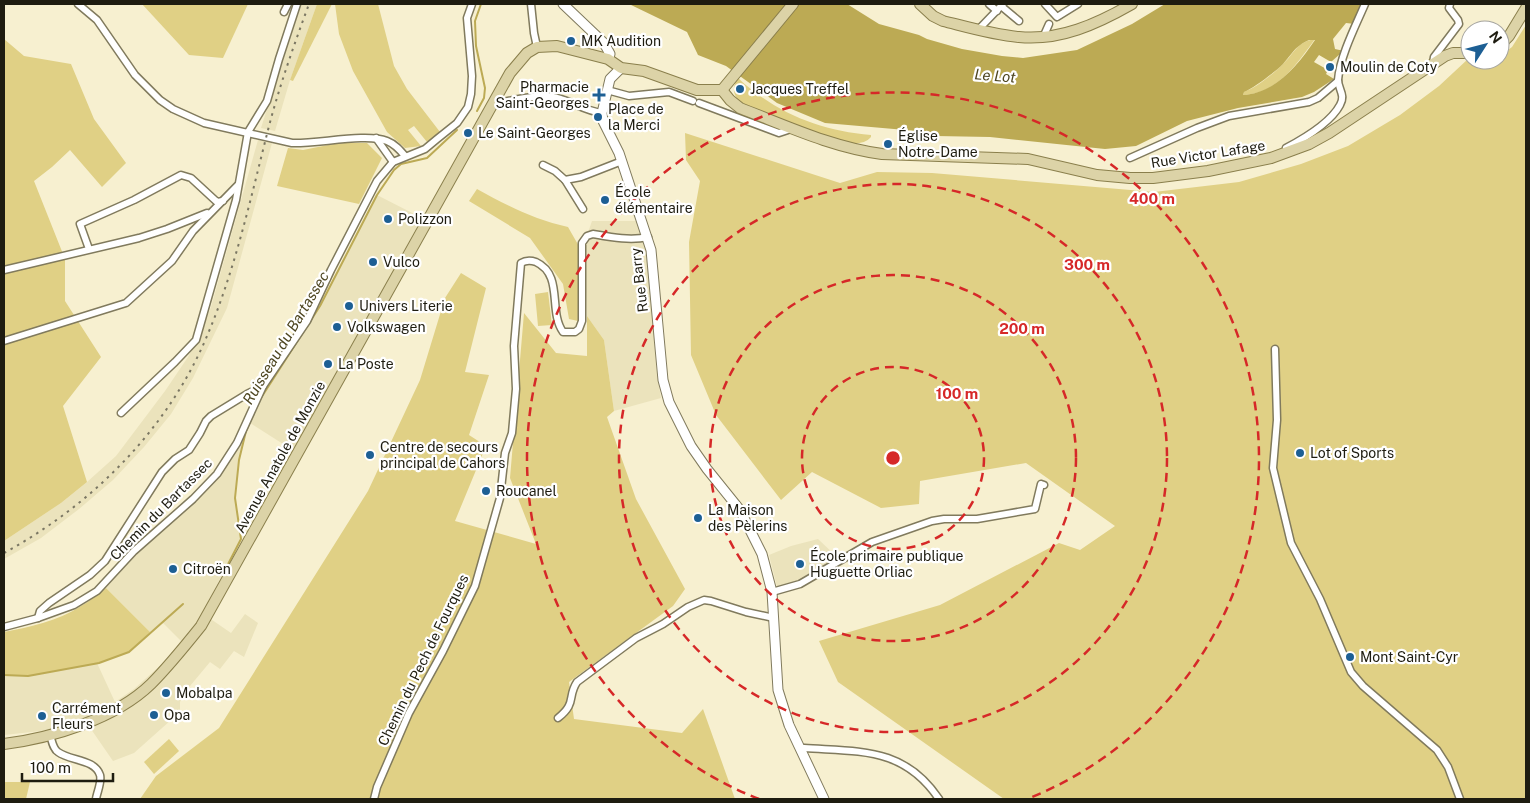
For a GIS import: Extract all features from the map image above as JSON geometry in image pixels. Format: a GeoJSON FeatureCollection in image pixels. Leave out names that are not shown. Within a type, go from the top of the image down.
{"type":"FeatureCollection","features":[{"type":"Feature","properties":{"kind":"main road"},"geometry":{"type":"LineString","coordinates":[[537,47],[557,46],[608,59],[621,68],[639,70],[696,90],[722,90],[794,4]]}},
{"type":"Feature","properties":{"kind":"main road"},"geometry":{"type":"LineString","coordinates":[[922,5],[933,16],[943,21],[1018,38],[1046,37],[1078,30],[1129,4]]}},
{"type":"Feature","properties":{"kind":"main road"},"geometry":{"type":"LineString","coordinates":[[1510,34],[1526,8]]}},
{"type":"Feature","properties":{"kind":"main road","name":"Avenue Anatole de Monzie"},"geometry":{"type":"LineString","coordinates":[[4,744],[50,735],[93,720],[111,711],[150,685],[201,626],[510,73],[527,53],[537,47]]}},
{"type":"Feature","properties":{"kind":"main road","name":"Rue Victor Lafage"},"geometry":{"type":"LineString","coordinates":[[722,90],[740,108],[834,145],[863,151],[882,154],[1028,160],[1097,175],[1130,178],[1178,176],[1271,158],[1294,151],[1329,133],[1433,63],[1453,53],[1460,53]]}},
{"type":"Feature","properties":{"kind":"street"},"geometry":{"type":"LineString","coordinates":[[78,4],[96,20],[132,72],[160,100],[192,119],[292,143],[305,144],[376,138],[389,142],[405,156]]}},
{"type":"Feature","properties":{"kind":"street"},"geometry":{"type":"LineString","coordinates":[[284,12],[288,4]]}},
{"type":"Feature","properties":{"kind":"street"},"geometry":{"type":"LineString","coordinates":[[121,413],[196,340],[218,265],[238,185],[248,132],[267,101],[297,4]]}},
{"type":"Feature","properties":{"kind":"street","name":"Chemin du Bartassec"},"geometry":{"type":"LineString","coordinates":[[4,627],[38,618],[74,605],[97,591],[145,541],[217,474],[232,452],[263,386],[307,320],[377,181],[393,162],[425,150],[457,123],[468,107],[472,76],[467,18],[472,4]]}},
{"type":"Feature","properties":{"kind":"street"},"geometry":{"type":"LineString","coordinates":[[531,4],[537,47]]}},
{"type":"Feature","properties":{"kind":"street"},"geometry":{"type":"LineString","coordinates":[[564,4],[604,43],[610,54],[608,59]]}},
{"type":"Feature","properties":{"kind":"street"},"geometry":{"type":"LineString","coordinates":[[989,4],[1000,7],[1019,21]]}},
{"type":"Feature","properties":{"kind":"street"},"geometry":{"type":"LineString","coordinates":[[1045,4],[1057,17],[1078,4]]}},
{"type":"Feature","properties":{"kind":"street"},"geometry":{"type":"LineString","coordinates":[[1271,158],[1302,139],[1337,110],[1341,104],[1343,98],[1338,81],[1345,52],[1365,4]]}},
{"type":"Feature","properties":{"kind":"street"},"geometry":{"type":"LineString","coordinates":[[1433,63],[1434,57],[1459,24],[1449,8],[1450,4]]}},
{"type":"Feature","properties":{"kind":"street"},"geometry":{"type":"LineString","coordinates":[[978,30],[1000,7]]}},
{"type":"Feature","properties":{"kind":"street"},"geometry":{"type":"LineString","coordinates":[[1046,37],[1049,24]]}},
{"type":"Feature","properties":{"kind":"street"},"geometry":{"type":"LineString","coordinates":[[493,103],[528,97],[548,96],[602,113],[610,79],[621,68]]}},
{"type":"Feature","properties":{"kind":"street"},"geometry":{"type":"LineString","coordinates":[[1130,158],[1196,128],[1229,116],[1309,102],[1318,98],[1338,81]]}},
{"type":"Feature","properties":{"kind":"street"},"geometry":{"type":"LineString","coordinates":[[607,90],[630,96],[669,92],[779,133],[788,130],[790,127]]}},
{"type":"Feature","properties":{"kind":"street","name":"Rue Barry"},"geometry":{"type":"LineString","coordinates":[[602,113],[603,121],[622,161],[648,237],[654,267],[663,380],[669,402],[691,446],[740,510],[762,554],[772,592],[778,690],[789,725],[824,799]]}},
{"type":"Feature","properties":{"kind":"street"},"geometry":{"type":"LineString","coordinates":[[376,138],[393,162]]}},
{"type":"Feature","properties":{"kind":"street"},"geometry":{"type":"LineString","coordinates":[[565,180],[580,177],[622,161]]}},
{"type":"Feature","properties":{"kind":"street"},"geometry":{"type":"LineString","coordinates":[[543,165],[555,171],[565,180],[583,209]]}},
{"type":"Feature","properties":{"kind":"street"},"geometry":{"type":"LineString","coordinates":[[89,249],[80,224],[134,200],[181,175],[191,178],[217,202],[224,200]]}},
{"type":"Feature","properties":{"kind":"street"},"geometry":{"type":"LineString","coordinates":[[4,341],[126,303],[172,261],[193,230],[238,185]]}},
{"type":"Feature","properties":{"kind":"street"},"geometry":{"type":"LineString","coordinates":[[4,270],[167,229],[211,211]]}},
{"type":"Feature","properties":{"kind":"street","name":"Chemin du Pech de Fourques"},"geometry":{"type":"LineString","coordinates":[[374,799],[377,787],[409,713],[443,651],[475,586],[500,498],[505,453],[512,433],[516,389],[514,346],[521,263],[526,260],[534,261],[543,266],[554,286],[558,322],[561,329],[563,332],[575,332],[579,329],[582,321],[582,244],[584,239],[593,234],[640,239],[648,237]]}},
{"type":"Feature","properties":{"kind":"street"},"geometry":{"type":"LineString","coordinates":[[1275,349],[1277,428],[1272,468],[1283,517],[1293,547],[1320,599],[1352,672],[1363,686],[1437,750],[1448,767],[1460,799]]}},
{"type":"Feature","properties":{"kind":"street"},"geometry":{"type":"LineString","coordinates":[[38,618],[40,611],[49,603],[90,575],[105,561],[162,472],[175,458],[189,450],[206,421],[247,394],[263,386]]}},
{"type":"Feature","properties":{"kind":"street"},"geometry":{"type":"LineString","coordinates":[[772,592],[800,584],[872,542],[932,521],[977,519],[1035,508],[1041,484],[1044,485]]}},
{"type":"Feature","properties":{"kind":"street"},"geometry":{"type":"LineString","coordinates":[[558,718],[567,712],[572,703],[573,688],[577,682],[636,638],[663,624],[688,607],[704,600],[774,618]]}},
{"type":"Feature","properties":{"kind":"street"},"geometry":{"type":"LineString","coordinates":[[50,735],[56,751],[88,764],[98,771],[100,780],[96,799]]}},
{"type":"Feature","properties":{"kind":"street"},"geometry":{"type":"LineString","coordinates":[[800,749],[866,752],[893,758],[914,771],[929,784],[939,799]]}},
{"type":"Feature","properties":{"kind":"shaded area"},"geometry":{"type":"Polygon","coordinates":[[[142,4],[248,4],[223,58],[189,55],[142,4]]]}},
{"type":"Feature","properties":{"kind":"shaded area"},"geometry":{"type":"Polygon","coordinates":[[[300,4],[317,4],[290,80],[275,131],[261,128],[300,4]]]}},
{"type":"Feature","properties":{"kind":"shaded area"},"geometry":{"type":"Polygon","coordinates":[[[317,4],[332,4],[293,81],[290,80],[317,4]]]}},
{"type":"Feature","properties":{"kind":"shaded area"},"geometry":{"type":"Polygon","coordinates":[[[335,4],[378,4],[394,66],[407,89],[440,132],[427,142],[414,126],[408,130],[421,146],[405,148],[387,132],[353,71],[339,34],[335,4]]]}},
{"type":"Feature","properties":{"kind":"shaded area"},"geometry":{"type":"Polygon","coordinates":[[[1526,25],[1526,799],[1004,799],[838,682],[819,641],[940,605],[1059,543],[1080,550],[1115,526],[1026,463],[920,481],[919,504],[881,508],[812,472],[781,500],[716,415],[691,355],[689,242],[700,181],[686,160],[685,133],[840,183],[877,172],[932,173],[1154,192],[1239,182],[1301,164],[1348,146],[1400,115],[1439,86],[1460,66],[1460,70],[1510,70],[1510,48],[1526,25]]]}},
{"type":"Feature","properties":{"kind":"shaded area"},"geometry":{"type":"Polygon","coordinates":[[[4,39],[24,56],[71,64],[94,119],[126,163],[102,187],[70,150],[34,181],[65,259],[65,301],[101,357],[63,406],[87,482],[61,503],[4,541],[4,39]]]}},
{"type":"Feature","properties":{"kind":"shaded area"},"geometry":{"type":"Polygon","coordinates":[[[1315,39],[1293,68],[1276,83],[1255,93],[1243,95],[1244,92],[1259,84],[1274,72],[1300,45],[1315,39]]]}},
{"type":"Feature","properties":{"kind":"shaded area"},"geometry":{"type":"Polygon","coordinates":[[[738,78],[768,101],[800,118],[834,129],[871,135],[871,137],[864,142],[844,142],[821,135],[742,103],[736,97],[734,91],[738,78]]]}},
{"type":"Feature","properties":{"kind":"shaded area"},"geometry":{"type":"Polygon","coordinates":[[[258,140],[272,143],[227,308],[193,378],[171,414],[144,447],[113,480],[41,538],[4,559],[4,541],[61,503],[116,456],[188,357],[199,337],[211,307],[258,140]]]}},
{"type":"Feature","properties":{"kind":"shaded area"},"geometry":{"type":"Polygon","coordinates":[[[338,143],[367,143],[382,158],[359,204],[277,186],[288,148],[303,150],[338,143]]]}},
{"type":"Feature","properties":{"kind":"shaded area"},"geometry":{"type":"Polygon","coordinates":[[[477,189],[532,216],[568,227],[580,248],[578,321],[569,319],[563,284],[530,238],[469,201],[477,189]]]}},
{"type":"Feature","properties":{"kind":"shaded area"},"geometry":{"type":"Polygon","coordinates":[[[377,195],[422,218],[294,451],[250,423],[259,402],[320,306],[377,195]]]}},
{"type":"Feature","properties":{"kind":"shaded area"},"geometry":{"type":"Polygon","coordinates":[[[592,221],[639,221],[646,248],[657,374],[661,398],[614,411],[604,340],[587,316],[584,244],[592,221]]]}},
{"type":"Feature","properties":{"kind":"shaded area"},"geometry":{"type":"Polygon","coordinates":[[[461,273],[486,288],[465,372],[489,375],[469,435],[486,446],[455,521],[536,544],[510,478],[524,313],[556,353],[587,356],[587,316],[604,340],[614,411],[607,417],[636,499],[685,589],[673,606],[569,682],[574,719],[682,733],[703,709],[735,799],[140,799],[156,776],[219,728],[368,491],[420,380],[445,298],[461,273]]]}},
{"type":"Feature","properties":{"kind":"shaded area"},"geometry":{"type":"Polygon","coordinates":[[[548,292],[552,325],[538,326],[535,294],[548,292]]]}},
{"type":"Feature","properties":{"kind":"shaded area"},"geometry":{"type":"Polygon","coordinates":[[[245,436],[239,460],[235,498],[241,539],[202,613],[231,633],[245,614],[258,623],[244,657],[234,651],[220,669],[210,662],[185,692],[180,702],[180,712],[134,753],[113,761],[84,719],[50,730],[4,735],[4,675],[28,676],[97,663],[115,702],[134,689],[163,663],[181,641],[162,622],[150,632],[106,588],[139,551],[214,482],[226,467],[245,436]]]}},
{"type":"Feature","properties":{"kind":"shaded area","name":"École primaire publique Huguette Orliac"},"geometry":{"type":"Polygon","coordinates":[[[818,539],[837,557],[808,577],[781,588],[777,587],[769,555],[791,546],[818,539]]]}},
{"type":"Feature","properties":{"kind":"shaded area"},"geometry":{"type":"Polygon","coordinates":[[[106,588],[150,632],[129,652],[99,663],[28,676],[4,675],[4,632],[34,626],[63,616],[106,588]]]}},
{"type":"Feature","properties":{"kind":"shaded area"},"geometry":{"type":"Polygon","coordinates":[[[169,739],[179,751],[154,774],[144,762],[169,739]]]}},
{"type":"Feature","properties":{"kind":"shaded area"},"geometry":{"type":"Polygon","coordinates":[[[4,782],[30,782],[26,799],[4,799],[4,782]]]}},
{"type":"Feature","properties":{"kind":"water","name":"Le Lot"},"geometry":{"type":"Polygon","coordinates":[[[629,4],[847,4],[879,24],[927,39],[962,49],[1023,58],[1077,50],[1132,24],[1165,4],[1363,4],[1355,24],[1346,23],[1333,39],[1335,49],[1344,51],[1343,54],[1340,54],[1331,62],[1319,55],[1314,62],[1328,70],[1326,74],[1334,79],[1314,92],[1302,97],[1238,108],[1187,121],[1136,146],[1105,149],[990,137],[936,136],[917,131],[825,123],[777,103],[726,66],[698,55],[687,32],[629,4]],[[1309,40],[1300,45],[1283,64],[1244,92],[1243,95],[1266,89],[1276,83],[1293,68],[1315,40],[1309,40]]]}},
{"type":"Feature","properties":{"kind":"waterway","name":"Ruisseau du Bartassec"},"geometry":{"type":"LineString","coordinates":[[477,111],[484,98],[485,88],[476,46],[475,21],[481,4]]}},
{"type":"Feature","properties":{"kind":"waterway","name":"Ruisseau du Bartassec"},"geometry":{"type":"LineString","coordinates":[[259,401],[320,306],[377,195],[394,170],[401,164],[427,158],[457,130]]}},
{"type":"Feature","properties":{"kind":"waterway","name":"Ruisseau du Bartassec"},"geometry":{"type":"LineString","coordinates":[[224,572],[241,539],[235,498],[239,460],[251,419]]}},
{"type":"Feature","properties":{"kind":"waterway","name":"Ruisseau du Bartassec"},"geometry":{"type":"LineString","coordinates":[[4,675],[28,676],[99,663],[129,652],[183,604]]}},
{"type":"Feature","properties":{"kind":"railway"},"geometry":{"type":"LineString","coordinates":[[4,553],[36,534],[95,490],[146,437],[168,407],[187,376],[215,317],[233,264],[277,98],[309,4]]}},
{"type":"Feature","properties":{"kind":"place","name":"MK Audition"},"geometry":{"type":"Point","coordinates":[571,41]}},
{"type":"Feature","properties":{"kind":"place","name":"Moulin de Coty"},"geometry":{"type":"Point","coordinates":[1330,67]}},
{"type":"Feature","properties":{"kind":"place","name":"Jacques Treffel"},"geometry":{"type":"Point","coordinates":[740,89]}},
{"type":"Feature","properties":{"kind":"place","name":"Pharmacie Saint-Georges"},"geometry":{"type":"Point","coordinates":[599,95]}},
{"type":"Feature","properties":{"kind":"place","name":"Place de la Merci"},"geometry":{"type":"Point","coordinates":[598,117]}},
{"type":"Feature","properties":{"kind":"place","name":"Le Saint-Georges"},"geometry":{"type":"Point","coordinates":[468,133]}},
{"type":"Feature","properties":{"kind":"place","name":"Église Notre-Dame"},"geometry":{"type":"Point","coordinates":[888,144]}},
{"type":"Feature","properties":{"kind":"place","name":"École élémentaire"},"geometry":{"type":"Point","coordinates":[605,200]}},
{"type":"Feature","properties":{"kind":"place","name":"Polizzon"},"geometry":{"type":"Point","coordinates":[388,219]}},
{"type":"Feature","properties":{"kind":"place","name":"Vulco"},"geometry":{"type":"Point","coordinates":[373,262]}},
{"type":"Feature","properties":{"kind":"place","name":"Univers Literie"},"geometry":{"type":"Point","coordinates":[349,306]}},
{"type":"Feature","properties":{"kind":"place","name":"Volkswagen"},"geometry":{"type":"Point","coordinates":[337,327]}},
{"type":"Feature","properties":{"kind":"place","name":"La Poste"},"geometry":{"type":"Point","coordinates":[328,364]}},
{"type":"Feature","properties":{"kind":"place","name":"Lot of Sports"},"geometry":{"type":"Point","coordinates":[1300,453]}},
{"type":"Feature","properties":{"kind":"place","name":"Centre de secours principal de Cahors"},"geometry":{"type":"Point","coordinates":[370,455]}},
{"type":"Feature","properties":{"kind":"place","name":"Roucanel"},"geometry":{"type":"Point","coordinates":[486,491]}},
{"type":"Feature","properties":{"kind":"place","name":"La Maison des Pèlerins"},"geometry":{"type":"Point","coordinates":[698,518]}},
{"type":"Feature","properties":{"kind":"place","name":"École primaire publique Huguette Orliac"},"geometry":{"type":"Point","coordinates":[800,564]}},
{"type":"Feature","properties":{"kind":"place","name":"Citroën"},"geometry":{"type":"Point","coordinates":[173,569]}},
{"type":"Feature","properties":{"kind":"place","name":"Mont Saint-Cyr"},"geometry":{"type":"Point","coordinates":[1350,657]}},
{"type":"Feature","properties":{"kind":"place","name":"Mobalpa"},"geometry":{"type":"Point","coordinates":[166,693]}},
{"type":"Feature","properties":{"kind":"place","name":"Opa"},"geometry":{"type":"Point","coordinates":[154,715]}},
{"type":"Feature","properties":{"kind":"place","name":"Carrément Fleurs"},"geometry":{"type":"Point","coordinates":[42,716]}}]}
